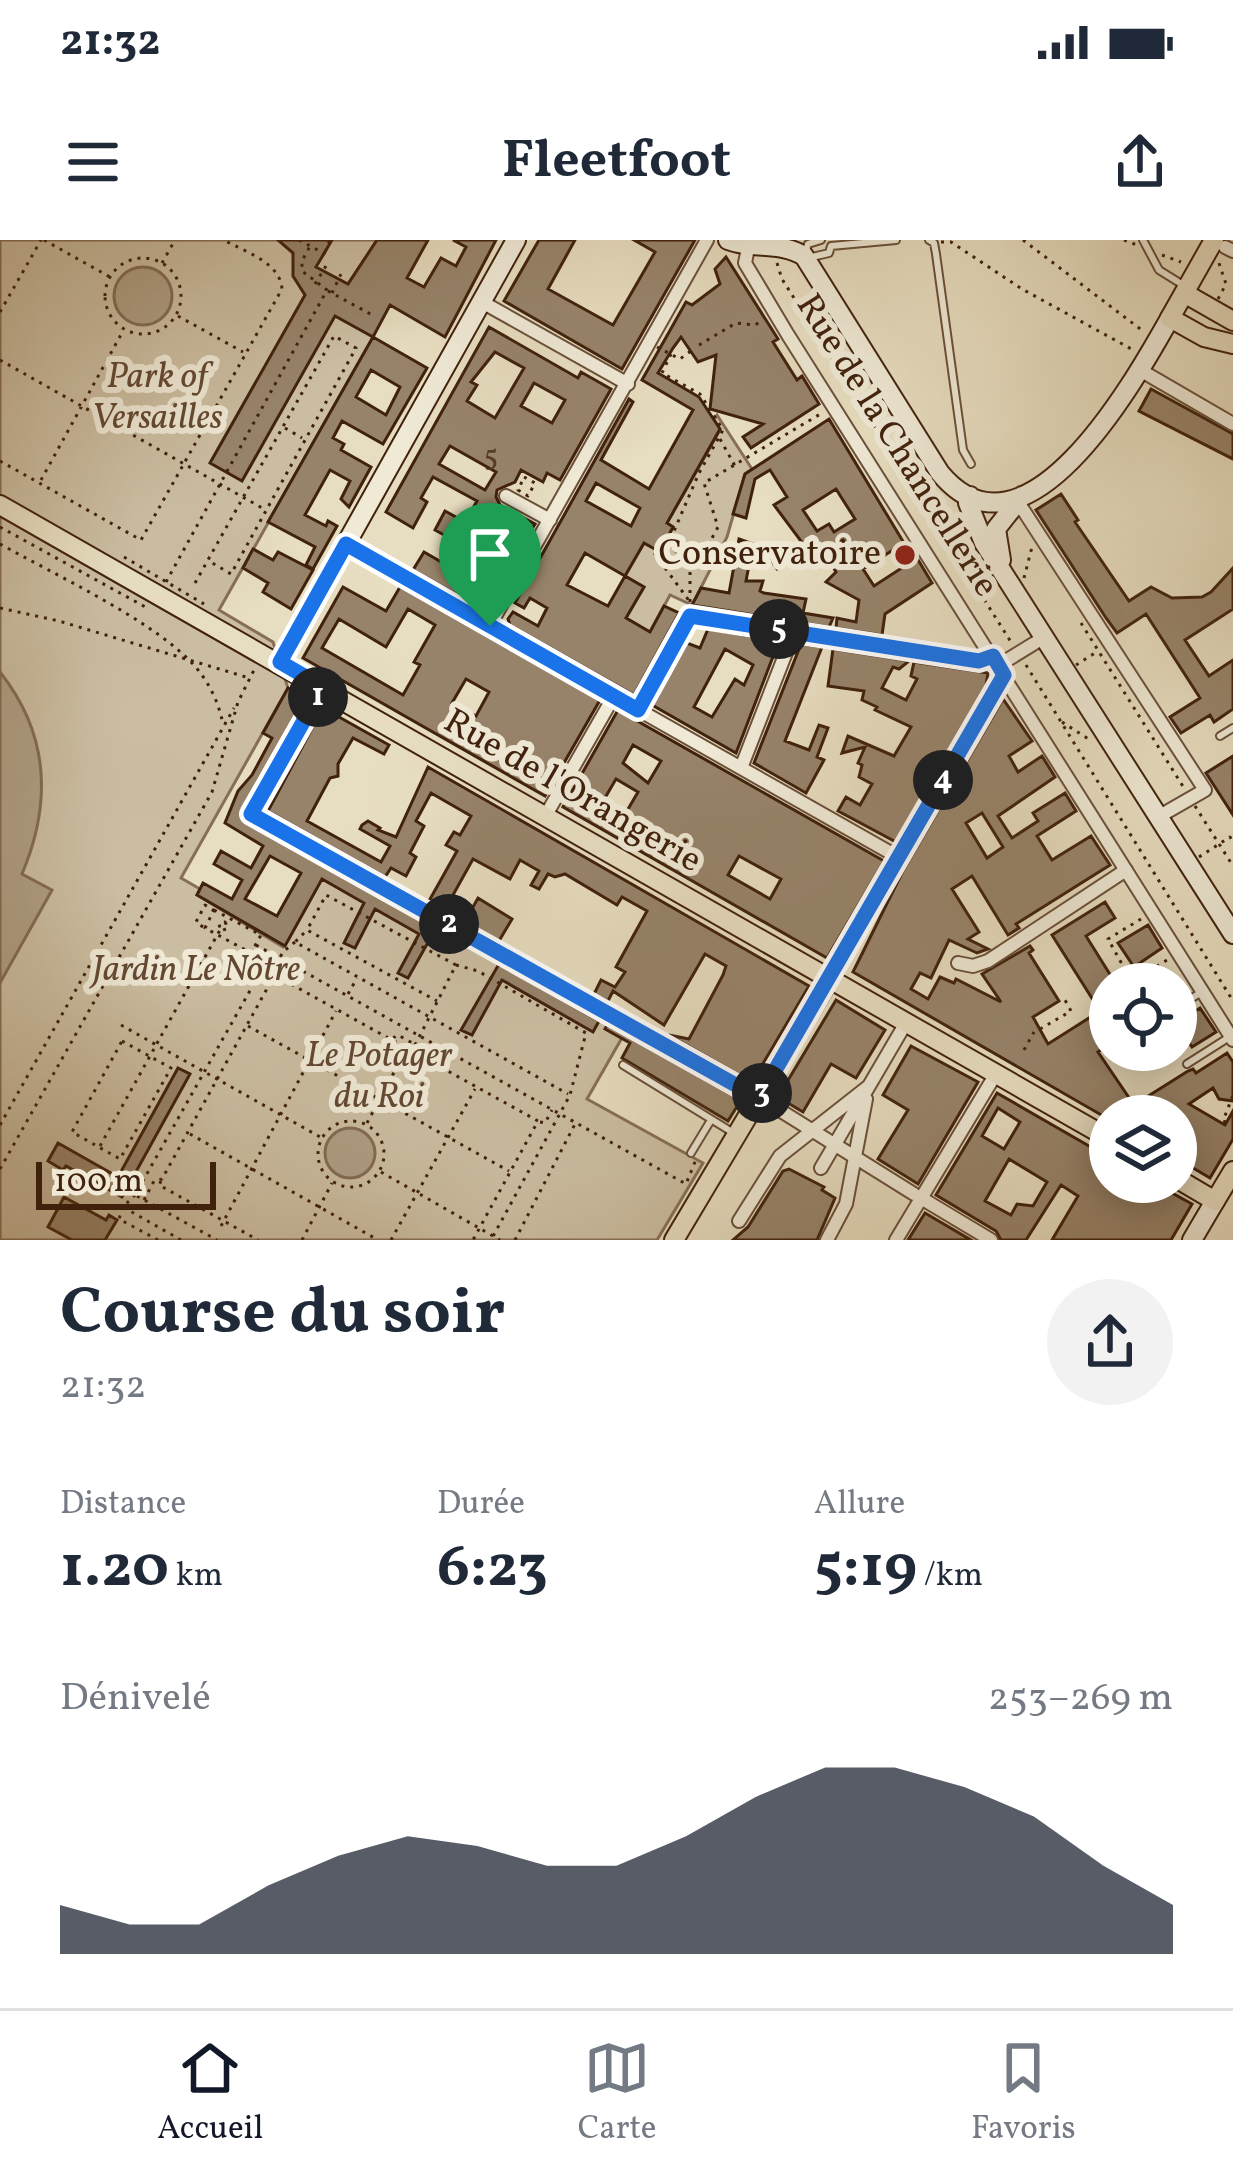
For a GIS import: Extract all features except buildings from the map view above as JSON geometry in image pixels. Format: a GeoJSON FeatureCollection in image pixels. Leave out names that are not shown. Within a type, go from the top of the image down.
{"type":"FeatureCollection","features":[{"type":"Feature","properties":{"kind":"main road"},"geometry":{"type":"LineString","coordinates":[[280,662],[516,240]]}},
{"type":"Feature","properties":{"kind":"main road"},"geometry":{"type":"LineString","coordinates":[[728,240],[748,248],[784,247],[804,256],[948,482],[970,496],[1022,497]]}},
{"type":"Feature","properties":{"kind":"main road"},"geometry":{"type":"LineString","coordinates":[[1224,246],[1199,269],[1092,442],[1061,471],[1022,497],[996,529],[996,545],[1043,638],[1233,934]]}},
{"type":"Feature","properties":{"kind":"main road"},"geometry":{"type":"LineString","coordinates":[[1185,290],[1233,321]]}},
{"type":"Feature","properties":{"kind":"main road"},"geometry":{"type":"LineString","coordinates":[[1170,318],[1204,337],[1233,344]]}},
{"type":"Feature","properties":{"kind":"main road"},"geometry":{"type":"LineString","coordinates":[[948,482],[949,494],[973,536],[984,543]]}},
{"type":"Feature","properties":{"kind":"main road"},"geometry":{"type":"LineString","coordinates":[[970,496],[968,503],[984,543],[1015,582]]}},
{"type":"Feature","properties":{"kind":"main road","name":"Rue de l'Orangerie"},"geometry":{"type":"LineString","coordinates":[[0,505],[1089,1127]]}},
{"type":"Feature","properties":{"kind":"main road"},"geometry":{"type":"LineString","coordinates":[[674,1240],[738,1136],[766,1102],[830,979]]}},
{"type":"Feature","properties":{"kind":"main road"},"geometry":{"type":"LineString","coordinates":[[1192,1240],[1233,1171]]}},
{"type":"Feature","properties":{"kind":"main road"},"geometry":{"type":"LineString","coordinates":[[1197,1190],[1215,1201]]}},
{"type":"Feature","properties":{"kind":"street"},"geometry":{"type":"LineString","coordinates":[[490,626],[707,240]]}},
{"type":"Feature","properties":{"kind":"street","name":"Rue de la Chancellerie"},"geometry":{"type":"LineString","coordinates":[[748,248],[745,263],[1232,1038]]}},
{"type":"Feature","properties":{"kind":"street"},"geometry":{"type":"LineString","coordinates":[[482,302],[628,384]]}},
{"type":"Feature","properties":{"kind":"street"},"geometry":{"type":"LineString","coordinates":[[1143,364],[1233,424]]}},
{"type":"Feature","properties":{"kind":"street"},"geometry":{"type":"LineString","coordinates":[[506,496],[550,520]]}},
{"type":"Feature","properties":{"kind":"street"},"geometry":{"type":"LineString","coordinates":[[1022,497],[1205,791],[1158,817]]}},
{"type":"Feature","properties":{"kind":"street"},"geometry":{"type":"LineString","coordinates":[[346,544],[898,857]]}},
{"type":"Feature","properties":{"kind":"street"},"geometry":{"type":"LineString","coordinates":[[638,710],[690,606],[794,632],[998,665]]}},
{"type":"Feature","properties":{"kind":"street"},"geometry":{"type":"LineString","coordinates":[[741,768],[794,632]]}},
{"type":"Feature","properties":{"kind":"street"},"geometry":{"type":"LineString","coordinates":[[830,979],[998,665],[1043,638]]}},
{"type":"Feature","properties":{"kind":"street"},"geometry":{"type":"LineString","coordinates":[[323,687],[251,814],[766,1102],[991,1240]]}},
{"type":"Feature","properties":{"kind":"street"},"geometry":{"type":"LineString","coordinates":[[546,815],[614,696]]}},
{"type":"Feature","properties":{"kind":"street"},"geometry":{"type":"LineString","coordinates":[[958,963],[973,966],[988,961],[1128,869]]}},
{"type":"Feature","properties":{"kind":"street"},"geometry":{"type":"LineString","coordinates":[[821,1168],[907,1022]]}},
{"type":"Feature","properties":{"kind":"street"},"geometry":{"type":"LineString","coordinates":[[896,1240],[918,1196],[997,1072]]}},
{"type":"Feature","properties":{"kind":"street"},"geometry":{"type":"LineString","coordinates":[[739,1221],[780,1156],[869,1087]]}},
{"type":"Feature","properties":{"kind":"street"},"geometry":{"type":"LineString","coordinates":[[827,1240],[846,1204],[869,1087]]}},
{"type":"Feature","properties":{"kind":"lane"},"geometry":{"type":"LineString","coordinates":[[825,242],[829,253],[820,258],[804,256],[808,244],[825,242],[851,241],[857,246],[896,240]]}},
{"type":"Feature","properties":{"kind":"lane"},"geometry":{"type":"LineString","coordinates":[[1143,240],[1159,270],[1185,290]]}},
{"type":"Feature","properties":{"kind":"lane"},"geometry":{"type":"LineString","coordinates":[[931,242],[963,450],[971,464]]}},
{"type":"Feature","properties":{"kind":"lane"},"geometry":{"type":"LineString","coordinates":[[1220,736],[1233,728]]}},
{"type":"Feature","properties":{"kind":"lane"},"geometry":{"type":"LineString","coordinates":[[1197,996],[1203,992]]}},
{"type":"Feature","properties":{"kind":"lane"},"geometry":{"type":"LineString","coordinates":[[1197,1058],[1232,1038]]}},
{"type":"Feature","properties":{"kind":"lane"},"geometry":{"type":"LineString","coordinates":[[622,1065],[738,1136]]}},
{"type":"Feature","properties":{"kind":"lane"},"geometry":{"type":"LineString","coordinates":[[693,1155],[711,1120]]}},
{"type":"Feature","properties":{"kind":"path"},"geometry":{"type":"LineString","coordinates":[[0,312],[42,240],[110,277]]}},
{"type":"Feature","properties":{"kind":"path"},"geometry":{"type":"LineString","coordinates":[[162,263],[175,240]]}},
{"type":"Feature","properties":{"kind":"path"},"geometry":{"type":"LineString","coordinates":[[0,461],[141,540],[282,289],[273,267],[224,240]]}},
{"type":"Feature","properties":{"kind":"path"},"geometry":{"type":"LineString","coordinates":[[299,240],[326,255],[331,244]]}},
{"type":"Feature","properties":{"kind":"path"},"geometry":{"type":"LineString","coordinates":[[1023,240],[1147,334]]}},
{"type":"Feature","properties":{"kind":"path"},"geometry":{"type":"LineString","coordinates":[[931,242],[951,242],[1143,364]]}},
{"type":"Feature","properties":{"kind":"path"},"geometry":{"type":"LineString","coordinates":[[310,246],[302,271],[315,284],[374,316]]}},
{"type":"Feature","properties":{"kind":"path"},"geometry":{"type":"LineString","coordinates":[[1220,295],[1226,284],[1219,262],[1224,246]]}},
{"type":"Feature","properties":{"kind":"path"},"geometry":{"type":"LineString","coordinates":[[130,260],[162,263],[179,284],[176,315],[151,333],[115,323],[105,304],[110,277],[130,260]]}},
{"type":"Feature","properties":{"kind":"path"},"geometry":{"type":"LineString","coordinates":[[315,284],[326,266]]}},
{"type":"Feature","properties":{"kind":"path"},"geometry":{"type":"LineString","coordinates":[[776,267],[1007,635],[1014,626]]}},
{"type":"Feature","properties":{"kind":"path"},"geometry":{"type":"LineString","coordinates":[[1199,269],[1226,284]]}},
{"type":"Feature","properties":{"kind":"path"},"geometry":{"type":"LineString","coordinates":[[160,595],[341,274]]}},
{"type":"Feature","properties":{"kind":"path"},"geometry":{"type":"LineString","coordinates":[[699,346],[736,322],[755,325],[777,313]]}},
{"type":"Feature","properties":{"kind":"path"},"geometry":{"type":"LineString","coordinates":[[176,315],[246,354]]}},
{"type":"Feature","properties":{"kind":"path"},"geometry":{"type":"LineString","coordinates":[[40,483],[124,329]]}},
{"type":"Feature","properties":{"kind":"path"},"geometry":{"type":"LineString","coordinates":[[195,583],[334,336],[356,348],[231,574],[209,561]]}},
{"type":"Feature","properties":{"kind":"path"},"geometry":{"type":"LineString","coordinates":[[650,343],[680,359],[691,351]]}},
{"type":"Feature","properties":{"kind":"path"},"geometry":{"type":"LineString","coordinates":[[809,353],[823,344]]}},
{"type":"Feature","properties":{"kind":"path"},"geometry":{"type":"LineString","coordinates":[[671,354],[662,373],[705,399],[723,430],[664,552],[655,554],[690,606]]}},
{"type":"Feature","properties":{"kind":"path"},"geometry":{"type":"LineString","coordinates":[[0,359],[266,510]]}},
{"type":"Feature","properties":{"kind":"path"},"geometry":{"type":"LineString","coordinates":[[690,561],[703,556],[718,527],[704,483],[833,406]]}},
{"type":"Feature","properties":{"kind":"path"},"geometry":{"type":"LineString","coordinates":[[283,428],[305,440]]}},
{"type":"Feature","properties":{"kind":"path"},"geometry":{"type":"LineString","coordinates":[[719,437],[735,466]]}},
{"type":"Feature","properties":{"kind":"path"},"geometry":{"type":"LineString","coordinates":[[0,527],[162,616]]}},
{"type":"Feature","properties":{"kind":"path"},"geometry":{"type":"LineString","coordinates":[[668,543],[690,561]]}},
{"type":"Feature","properties":{"kind":"path"},"geometry":{"type":"LineString","coordinates":[[0,544],[136,622],[186,657],[216,696],[224,726]]}},
{"type":"Feature","properties":{"kind":"path"},"geometry":{"type":"LineString","coordinates":[[1015,582],[1032,545],[1044,565]]}},
{"type":"Feature","properties":{"kind":"path"},"geometry":{"type":"LineString","coordinates":[[690,561],[690,606]]}},
{"type":"Feature","properties":{"kind":"path"},"geometry":{"type":"LineString","coordinates":[[0,608],[249,678]]}},
{"type":"Feature","properties":{"kind":"path"},"geometry":{"type":"LineString","coordinates":[[1081,623],[1233,866]]}},
{"type":"Feature","properties":{"kind":"path"},"geometry":{"type":"LineString","coordinates":[[1019,653],[1233,1000]]}},
{"type":"Feature","properties":{"kind":"path"},"geometry":{"type":"LineString","coordinates":[[1074,666],[1095,653]]}},
{"type":"Feature","properties":{"kind":"path"},"geometry":{"type":"LineString","coordinates":[[0,1124],[256,666]]}},
{"type":"Feature","properties":{"kind":"path"},"geometry":{"type":"LineString","coordinates":[[1039,687],[1053,678]]}},
{"type":"Feature","properties":{"kind":"path"},"geometry":{"type":"LineString","coordinates":[[0,1169],[212,792],[238,702]]}},
{"type":"Feature","properties":{"kind":"path"},"geometry":{"type":"LineString","coordinates":[[1060,722],[1092,741]]}},
{"type":"Feature","properties":{"kind":"path"},"geometry":{"type":"LineString","coordinates":[[1197,857],[1230,837],[1233,842]]}},
{"type":"Feature","properties":{"kind":"path"},"geometry":{"type":"LineString","coordinates":[[1128,869],[1145,857]]}},
{"type":"Feature","properties":{"kind":"path"},"geometry":{"type":"LineString","coordinates":[[492,1238],[570,1095],[586,1034],[478,971],[326,895],[307,930],[279,957],[271,973],[538,1121],[545,1123],[552,1109]]}},
{"type":"Feature","properties":{"kind":"path"},"geometry":{"type":"LineString","coordinates":[[200,914],[196,922],[205,928],[223,926],[243,926],[261,935],[251,953],[234,944],[223,926],[214,910],[205,905],[200,914]]}},
{"type":"Feature","properties":{"kind":"path"},"geometry":{"type":"LineString","coordinates":[[205,928],[214,910]]}},
{"type":"Feature","properties":{"kind":"path"},"geometry":{"type":"LineString","coordinates":[[1153,912],[1108,939],[1132,982],[1178,953]]}},
{"type":"Feature","properties":{"kind":"path"},"geometry":{"type":"LineString","coordinates":[[200,914],[238,935]]}},
{"type":"Feature","properties":{"kind":"path"},"geometry":{"type":"LineString","coordinates":[[99,1148],[223,926]]}},
{"type":"Feature","properties":{"kind":"path"},"geometry":{"type":"LineString","coordinates":[[234,944],[243,926]]}},
{"type":"Feature","properties":{"kind":"path"},"geometry":{"type":"LineString","coordinates":[[307,930],[437,1001]]}},
{"type":"Feature","properties":{"kind":"path"},"geometry":{"type":"LineString","coordinates":[[295,942],[570,1095]]}},
{"type":"Feature","properties":{"kind":"path"},"geometry":{"type":"LineString","coordinates":[[256,945],[686,1184],[699,1159],[693,1155]]}},
{"type":"Feature","properties":{"kind":"path"},"geometry":{"type":"LineString","coordinates":[[158,1240],[119,1219],[123,1207],[135,1195],[271,953]]}},
{"type":"Feature","properties":{"kind":"path"},"geometry":{"type":"LineString","coordinates":[[416,1045],[417,1035],[457,964]]}},
{"type":"Feature","properties":{"kind":"path"},"geometry":{"type":"LineString","coordinates":[[258,1240],[159,1185],[275,975]]}},
{"type":"Feature","properties":{"kind":"path"},"geometry":{"type":"LineString","coordinates":[[347,996],[357,978]]}},
{"type":"Feature","properties":{"kind":"path"},"geometry":{"type":"LineString","coordinates":[[1024,1050],[1037,1030],[1071,1011],[1064,1000]]}},
{"type":"Feature","properties":{"kind":"path"},"geometry":{"type":"LineString","coordinates":[[222,1224],[337,1009]]}},
{"type":"Feature","properties":{"kind":"path"},"geometry":{"type":"LineString","coordinates":[[121,1025],[322,1138]]}},
{"type":"Feature","properties":{"kind":"path"},"geometry":{"type":"LineString","coordinates":[[248,1026],[511,1172]]}},
{"type":"Feature","properties":{"kind":"path"},"geometry":{"type":"LineString","coordinates":[[392,1040],[398,1035],[416,1045],[423,1049],[422,1057]]}},
{"type":"Feature","properties":{"kind":"path"},"geometry":{"type":"LineString","coordinates":[[122,1041],[171,1068],[120,1159],[99,1148],[72,1132],[122,1041]]}},
{"type":"Feature","properties":{"kind":"path"},"geometry":{"type":"LineString","coordinates":[[367,1124],[407,1048]]}},
{"type":"Feature","properties":{"kind":"path"},"geometry":{"type":"LineString","coordinates":[[391,1240],[476,1087]]}},
{"type":"Feature","properties":{"kind":"path"},"geometry":{"type":"LineString","coordinates":[[1226,1123],[1233,1095]]}},
{"type":"Feature","properties":{"kind":"path"},"geometry":{"type":"LineString","coordinates":[[473,1240],[538,1121]]}},
{"type":"Feature","properties":{"kind":"path"},"geometry":{"type":"LineString","coordinates":[[341,1122],[367,1124],[383,1145],[380,1171],[369,1182],[355,1186],[333,1181],[320,1166],[322,1138],[341,1122]]}},
{"type":"Feature","properties":{"kind":"path"},"geometry":{"type":"LineString","coordinates":[[515,1240],[576,1123]]}},
{"type":"Feature","properties":{"kind":"path"},"geometry":{"type":"LineString","coordinates":[[188,1133],[378,1240]]}},
{"type":"Feature","properties":{"kind":"path"},"geometry":{"type":"LineString","coordinates":[[380,1171],[500,1240]]}},
{"type":"Feature","properties":{"kind":"path"},"geometry":{"type":"LineString","coordinates":[[144,1200],[154,1181],[162,1179]]}},
{"type":"Feature","properties":{"kind":"path"},"geometry":{"type":"LineString","coordinates":[[302,1240],[333,1181]]}},
{"type":"Feature","properties":{"kind":"path"},"geometry":{"type":"LineString","coordinates":[[135,1195],[217,1240]]}},
{"type":"Feature","properties":{"kind":"path"},"geometry":{"type":"LineString","coordinates":[[123,1207],[182,1240]]}},
{"type":"Feature","properties":{"kind":"green space"},"geometry":{"type":"Polygon","coordinates":[[[0,240],[377,240],[348,284],[373,337],[219,610],[273,642],[288,688],[181,878],[200,889],[197,895],[283,947],[328,865],[627,1029],[587,1099],[703,1163],[657,1240],[0,1240],[0,240]]]}},
{"type":"Feature","properties":{"kind":"green space"},"geometry":{"type":"Polygon","coordinates":[[[717,415],[752,469],[745,474],[727,537],[692,605],[670,595],[650,632],[626,618],[644,587],[625,576],[644,543],[660,551],[673,527],[667,523],[720,430],[714,420],[717,415]]]}},
{"type":"Feature","properties":{"kind":"shaded area"},"geometry":{"type":"Polygon","coordinates":[[[143,267],[164,275],[172,296],[164,317],[143,325],[122,317],[114,296],[122,275],[143,267]]]}},
{"type":"Feature","properties":{"kind":"shaded area"},"geometry":{"type":"Polygon","coordinates":[[[0,672],[28,720],[41,770],[38,821],[22,874],[52,890],[0,983],[0,672]]]}},
{"type":"Feature","properties":{"kind":"shaded area"},"geometry":{"type":"Polygon","coordinates":[[[350,1128],[368,1135],[375,1153],[368,1171],[350,1178],[332,1171],[325,1153],[332,1135],[350,1128]]]}},
{"type":"Feature","properties":{"kind":"place","name":"Conservatoire"},"geometry":{"type":"Point","coordinates":[905,555]}},
{"type":"Feature","properties":{"kind":"route"},"geometry":{"type":"LineString","coordinates":[[346,544],[490,626],[638,710],[690,616],[979,661],[993,656],[999,665],[1004,675],[759,1098],[251,814],[323,687],[280,662],[346,544]]}},
{"type":"Feature","properties":{"kind":"park label","name":"Park of Versailles"},"geometry":{"type":"Point","coordinates":[157,398]}},
{"type":"Feature","properties":{"kind":"park label","name":"Jardin Le Nôtre"},"geometry":{"type":"Point","coordinates":[196,971]}},
{"type":"Feature","properties":{"kind":"park label","name":"Le Potager du Roi"},"geometry":{"type":"Point","coordinates":[379,1078]}}]}
